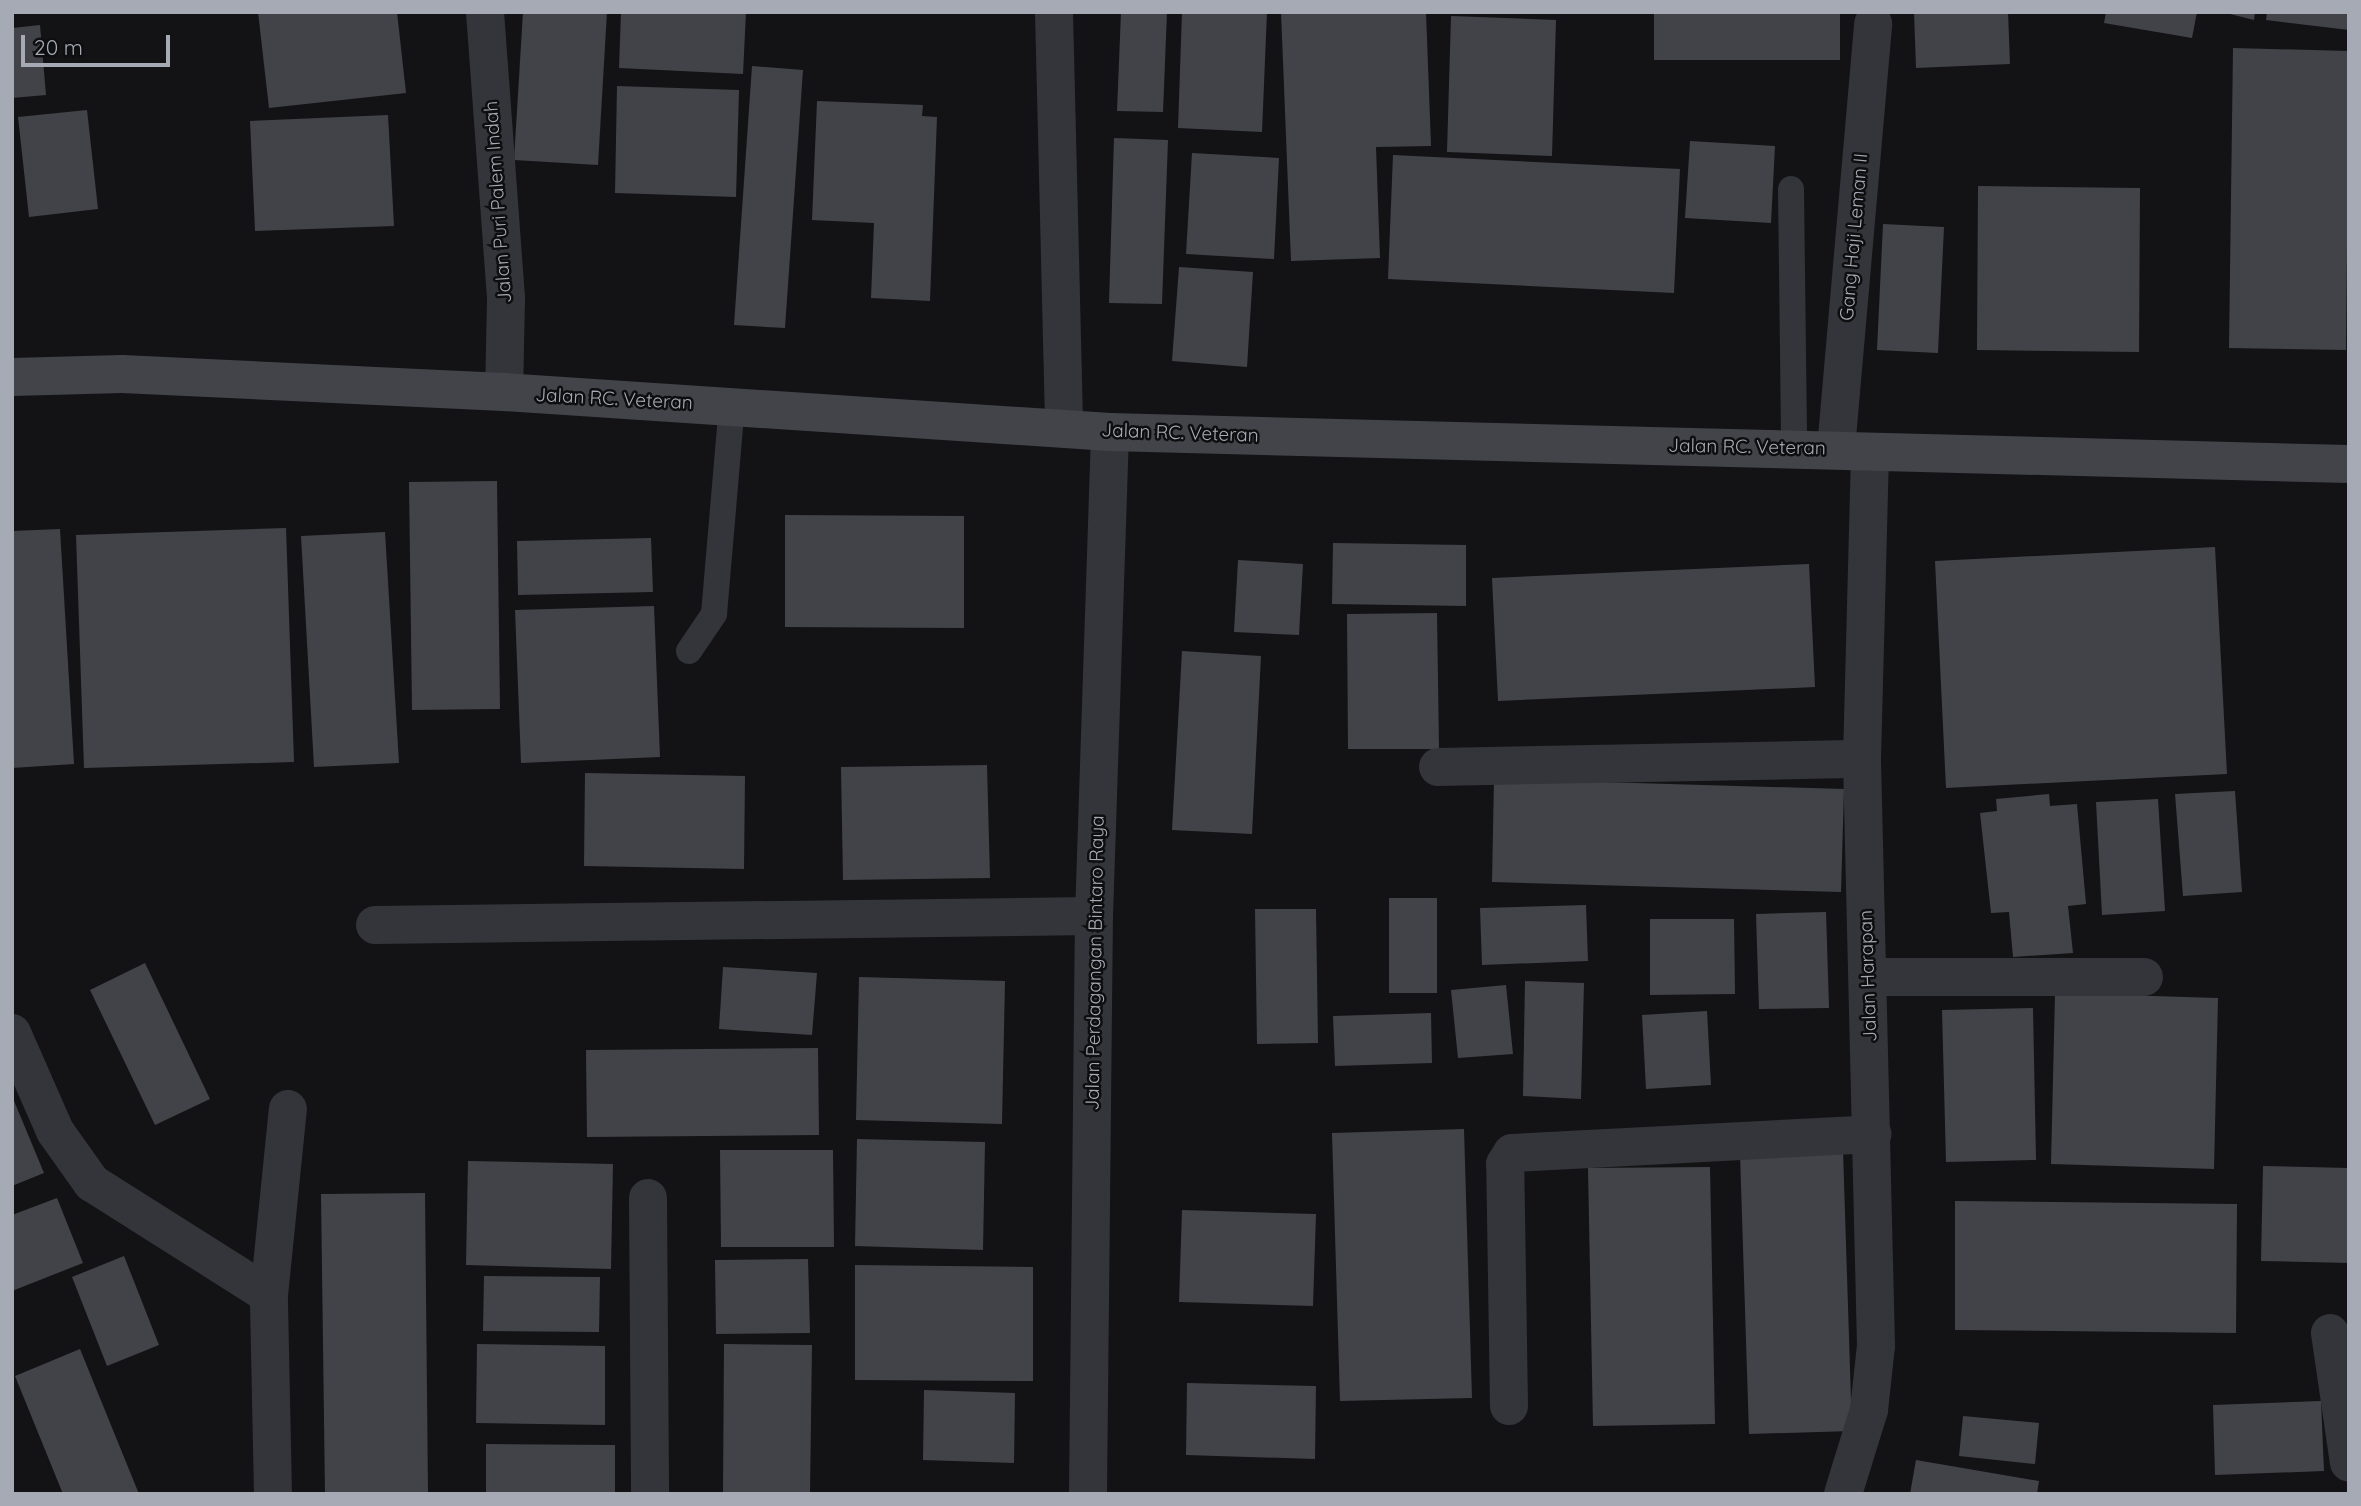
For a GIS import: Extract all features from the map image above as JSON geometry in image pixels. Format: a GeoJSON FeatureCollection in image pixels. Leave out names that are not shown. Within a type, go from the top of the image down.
{"type":"FeatureCollection","features":[{"type":"Feature","properties":{"kind":"main road","name":"Jalan RC. Veteran"},"geometry":{"type":"LineString","coordinates":[[12,377],[122,373],[504,392],[1110,432],[2349,464]]}},
{"type":"Feature","properties":{"kind":"street","name":"Jalan Puri Palem Indah"},"geometry":{"type":"LineString","coordinates":[[485,12],[506,299],[504,392]]}},
{"type":"Feature","properties":{"kind":"street"},"geometry":{"type":"LineString","coordinates":[[1054,12],[1065,428]]}},
{"type":"Feature","properties":{"kind":"street","name":"Gang Haji Leman II"},"geometry":{"type":"LineString","coordinates":[[1853,451],[1873,24]]}},
{"type":"Feature","properties":{"kind":"street","name":"Jalan Perdagangan Bintaro Raya"},"geometry":{"type":"LineString","coordinates":[[1088,1494],[1094,916],[1110,432]]}},
{"type":"Feature","properties":{"kind":"street","name":"Jalan Harapan"},"geometry":{"type":"LineString","coordinates":[[1843,1494],[1868,1410],[1876,1346],[1853,451]]}},
{"type":"Feature","properties":{"kind":"street"},"geometry":{"type":"LineString","coordinates":[[1438,767],[1862,759]]}},
{"type":"Feature","properties":{"kind":"street"},"geometry":{"type":"LineString","coordinates":[[374,925],[1094,916]]}},
{"type":"Feature","properties":{"kind":"street"},"geometry":{"type":"LineString","coordinates":[[1868,977],[2144,977]]}},
{"type":"Feature","properties":{"kind":"street"},"geometry":{"type":"LineString","coordinates":[[12,1033],[55,1131],[92,1184],[269,1295]]}},
{"type":"Feature","properties":{"kind":"street"},"geometry":{"type":"LineString","coordinates":[[273,1494],[269,1295],[288,1109]]}},
{"type":"Feature","properties":{"kind":"street"},"geometry":{"type":"LineString","coordinates":[[1509,1406],[1505,1164],[1512,1153],[1872,1134]]}},
{"type":"Feature","properties":{"kind":"street"},"geometry":{"type":"LineString","coordinates":[[648,1198],[650,1494]]}},
{"type":"Feature","properties":{"kind":"street"},"geometry":{"type":"LineString","coordinates":[[2330,1333],[2349,1463]]}},
{"type":"Feature","properties":{"kind":"lane"},"geometry":{"type":"LineString","coordinates":[[1791,189],[1794,448]]}},
{"type":"Feature","properties":{"kind":"lane"},"geometry":{"type":"LineString","coordinates":[[689,651],[714,614],[732,406]]}},
{"type":"Feature","properties":{"kind":"building"},"geometry":{"type":"Polygon","coordinates":[[[258,12],[397,12],[406,93],[269,108],[258,12]]]}},
{"type":"Feature","properties":{"kind":"building"},"geometry":{"type":"Polygon","coordinates":[[[523,12],[607,12],[598,165],[514,160],[523,12]]]}},
{"type":"Feature","properties":{"kind":"building"},"geometry":{"type":"Polygon","coordinates":[[[621,12],[746,12],[743,74],[619,68],[621,12]]]}},
{"type":"Feature","properties":{"kind":"building"},"geometry":{"type":"Polygon","coordinates":[[[1121,12],[1167,12],[1163,112],[1117,111],[1121,12]]]}},
{"type":"Feature","properties":{"kind":"building"},"geometry":{"type":"Polygon","coordinates":[[[1182,12],[1267,12],[1262,132],[1178,128],[1182,12]]]}},
{"type":"Feature","properties":{"kind":"building"},"geometry":{"type":"Polygon","coordinates":[[[1281,12],[1426,12],[1431,146],[1376,147],[1380,258],[1291,261],[1281,12]]]}},
{"type":"Feature","properties":{"kind":"building"},"geometry":{"type":"Polygon","coordinates":[[[1654,12],[1840,12],[1840,60],[1654,60],[1654,12]]]}},
{"type":"Feature","properties":{"kind":"building"},"geometry":{"type":"Polygon","coordinates":[[[1914,12],[2008,12],[2010,64],[1916,68],[1914,12]]]}},
{"type":"Feature","properties":{"kind":"building"},"geometry":{"type":"Polygon","coordinates":[[[2106,12],[2197,12],[2192,38],[2104,23],[2106,12]]]}},
{"type":"Feature","properties":{"kind":"building"},"geometry":{"type":"Polygon","coordinates":[[[2222,12],[2255,12],[2254,20],[2222,12]]]}},
{"type":"Feature","properties":{"kind":"building"},"geometry":{"type":"Polygon","coordinates":[[[2267,12],[2349,12],[2349,30],[2266,20],[2267,12]]]}},
{"type":"Feature","properties":{"kind":"building"},"geometry":{"type":"Polygon","coordinates":[[[1451,16],[1556,20],[1552,156],[1447,152],[1451,16]]]}},
{"type":"Feature","properties":{"kind":"building"},"geometry":{"type":"Polygon","coordinates":[[[40,25],[46,95],[12,98],[12,28],[40,25]]]}},
{"type":"Feature","properties":{"kind":"building"},"geometry":{"type":"Polygon","coordinates":[[[2233,48],[2349,51],[2346,350],[2229,348],[2233,48]]]}},
{"type":"Feature","properties":{"kind":"building"},"geometry":{"type":"Polygon","coordinates":[[[752,66],[803,70],[785,328],[734,325],[752,66]]]}},
{"type":"Feature","properties":{"kind":"building"},"geometry":{"type":"Polygon","coordinates":[[[617,86],[739,90],[736,197],[615,193],[617,86]]]}},
{"type":"Feature","properties":{"kind":"building"},"geometry":{"type":"Polygon","coordinates":[[[817,101],[923,105],[922,116],[937,117],[930,301],[871,298],[874,223],[812,220],[817,101]]]}},
{"type":"Feature","properties":{"kind":"building"},"geometry":{"type":"Polygon","coordinates":[[[87,110],[98,209],[29,217],[18,117],[87,110]]]}},
{"type":"Feature","properties":{"kind":"building"},"geometry":{"type":"Polygon","coordinates":[[[388,115],[394,226],[255,231],[250,121],[388,115]]]}},
{"type":"Feature","properties":{"kind":"building"},"geometry":{"type":"Polygon","coordinates":[[[1114,138],[1168,140],[1162,304],[1109,303],[1114,138]]]}},
{"type":"Feature","properties":{"kind":"building"},"geometry":{"type":"Polygon","coordinates":[[[1690,141],[1775,146],[1771,223],[1685,218],[1690,141]]]}},
{"type":"Feature","properties":{"kind":"building"},"geometry":{"type":"Polygon","coordinates":[[[1192,153],[1279,158],[1274,259],[1186,254],[1192,153]]]}},
{"type":"Feature","properties":{"kind":"building"},"geometry":{"type":"Polygon","coordinates":[[[1393,155],[1680,169],[1674,293],[1388,279],[1393,155]]]}},
{"type":"Feature","properties":{"kind":"building"},"geometry":{"type":"Polygon","coordinates":[[[1978,186],[2140,188],[2139,352],[1977,350],[1978,186]]]}},
{"type":"Feature","properties":{"kind":"building"},"geometry":{"type":"Polygon","coordinates":[[[1883,224],[1944,227],[1938,353],[1877,350],[1883,224]]]}},
{"type":"Feature","properties":{"kind":"building"},"geometry":{"type":"Polygon","coordinates":[[[1179,267],[1253,272],[1247,367],[1172,361],[1179,267]]]}},
{"type":"Feature","properties":{"kind":"building"},"geometry":{"type":"Polygon","coordinates":[[[497,481],[500,709],[412,710],[409,482],[497,481]]]}},
{"type":"Feature","properties":{"kind":"building"},"geometry":{"type":"Polygon","coordinates":[[[785,515],[964,516],[964,628],[785,627],[785,515]]]}},
{"type":"Feature","properties":{"kind":"building"},"geometry":{"type":"Polygon","coordinates":[[[286,528],[294,762],[84,768],[76,535],[286,528]]]}},
{"type":"Feature","properties":{"kind":"building"},"geometry":{"type":"Polygon","coordinates":[[[60,529],[74,764],[12,768],[12,531],[60,529]]]}},
{"type":"Feature","properties":{"kind":"building"},"geometry":{"type":"Polygon","coordinates":[[[385,532],[399,763],[314,767],[301,536],[385,532]]]}},
{"type":"Feature","properties":{"kind":"building"},"geometry":{"type":"Polygon","coordinates":[[[651,538],[653,592],[518,595],[517,541],[651,538]]]}},
{"type":"Feature","properties":{"kind":"building"},"geometry":{"type":"Polygon","coordinates":[[[1333,543],[1466,545],[1466,606],[1332,604],[1333,543]]]}},
{"type":"Feature","properties":{"kind":"building"},"geometry":{"type":"Polygon","coordinates":[[[2215,547],[2227,774],[1946,788],[1935,561],[2215,547]]]}},
{"type":"Feature","properties":{"kind":"building"},"geometry":{"type":"Polygon","coordinates":[[[1238,560],[1303,564],[1299,635],[1234,632],[1238,560]]]}},
{"type":"Feature","properties":{"kind":"building"},"geometry":{"type":"Polygon","coordinates":[[[1809,564],[1815,687],[1498,701],[1492,578],[1809,564]]]}},
{"type":"Feature","properties":{"kind":"building"},"geometry":{"type":"Polygon","coordinates":[[[654,606],[660,757],[521,763],[515,610],[654,606]]]}},
{"type":"Feature","properties":{"kind":"building"},"geometry":{"type":"Polygon","coordinates":[[[1437,613],[1439,749],[1348,749],[1347,614],[1437,613]]]}},
{"type":"Feature","properties":{"kind":"building"},"geometry":{"type":"Polygon","coordinates":[[[1182,651],[1261,656],[1252,834],[1172,830],[1182,651]]]}},
{"type":"Feature","properties":{"kind":"building"},"geometry":{"type":"Polygon","coordinates":[[[987,765],[990,878],[843,880],[841,767],[987,765]]]}},
{"type":"Feature","properties":{"kind":"building"},"geometry":{"type":"Polygon","coordinates":[[[585,773],[745,776],[744,869],[584,866],[585,773]]]}},
{"type":"Feature","properties":{"kind":"building"},"geometry":{"type":"Polygon","coordinates":[[[1494,779],[1844,789],[1841,892],[1492,882],[1494,779]]]}},
{"type":"Feature","properties":{"kind":"building"},"geometry":{"type":"Polygon","coordinates":[[[2235,791],[2242,892],[2183,896],[2175,794],[2235,791]]]}},
{"type":"Feature","properties":{"kind":"building"},"geometry":{"type":"Polygon","coordinates":[[[2049,794],[2050,806],[2077,804],[2086,904],[2068,906],[2073,953],[2013,957],[2009,912],[1991,913],[1980,813],[1997,811],[1996,799],[2049,794]]]}},
{"type":"Feature","properties":{"kind":"building"},"geometry":{"type":"Polygon","coordinates":[[[2158,799],[2165,911],[2102,915],[2096,802],[2158,799]]]}},
{"type":"Feature","properties":{"kind":"building"},"geometry":{"type":"Polygon","coordinates":[[[1389,898],[1437,898],[1437,993],[1389,993],[1389,898]]]}},
{"type":"Feature","properties":{"kind":"building"},"geometry":{"type":"Polygon","coordinates":[[[1586,905],[1588,961],[1482,965],[1480,908],[1586,905]]]}},
{"type":"Feature","properties":{"kind":"building"},"geometry":{"type":"Polygon","coordinates":[[[1255,909],[1316,909],[1318,1043],[1257,1044],[1255,909]]]}},
{"type":"Feature","properties":{"kind":"building"},"geometry":{"type":"Polygon","coordinates":[[[1826,912],[1829,1008],[1759,1009],[1756,914],[1826,912]]]}},
{"type":"Feature","properties":{"kind":"building"},"geometry":{"type":"Polygon","coordinates":[[[1650,919],[1734,919],[1735,994],[1650,995],[1650,919]]]}},
{"type":"Feature","properties":{"kind":"building"},"geometry":{"type":"Polygon","coordinates":[[[145,963],[210,1099],[155,1125],[90,990],[145,963]]]}},
{"type":"Feature","properties":{"kind":"building"},"geometry":{"type":"Polygon","coordinates":[[[723,967],[817,973],[812,1035],[719,1029],[723,967]]]}},
{"type":"Feature","properties":{"kind":"building"},"geometry":{"type":"Polygon","coordinates":[[[859,977],[1005,981],[1002,1124],[856,1120],[859,977]]]}},
{"type":"Feature","properties":{"kind":"building"},"geometry":{"type":"Polygon","coordinates":[[[1525,981],[1584,983],[1581,1099],[1523,1096],[1525,981]]]}},
{"type":"Feature","properties":{"kind":"building"},"geometry":{"type":"Polygon","coordinates":[[[1506,985],[1513,1054],[1458,1058],[1451,990],[1506,985]]]}},
{"type":"Feature","properties":{"kind":"building"},"geometry":{"type":"Polygon","coordinates":[[[2055,993],[2218,998],[2214,1169],[2051,1164],[2055,993]]]}},
{"type":"Feature","properties":{"kind":"building"},"geometry":{"type":"Polygon","coordinates":[[[2033,1008],[2036,1160],[1946,1162],[1942,1010],[2033,1008]]]}},
{"type":"Feature","properties":{"kind":"building"},"geometry":{"type":"Polygon","coordinates":[[[1707,1011],[1711,1085],[1646,1089],[1642,1015],[1707,1011]]]}},
{"type":"Feature","properties":{"kind":"building"},"geometry":{"type":"Polygon","coordinates":[[[1431,1013],[1432,1063],[1335,1066],[1333,1016],[1431,1013]]]}},
{"type":"Feature","properties":{"kind":"building"},"geometry":{"type":"Polygon","coordinates":[[[818,1048],[819,1135],[587,1137],[586,1050],[818,1048]]]}},
{"type":"Feature","properties":{"kind":"building"},"geometry":{"type":"Polygon","coordinates":[[[12,1096],[44,1173],[12,1186],[12,1096]]]}},
{"type":"Feature","properties":{"kind":"building"},"geometry":{"type":"Polygon","coordinates":[[[1464,1129],[1472,1398],[1340,1401],[1332,1133],[1464,1129]]]}},
{"type":"Feature","properties":{"kind":"building"},"geometry":{"type":"Polygon","coordinates":[[[857,1139],[985,1142],[983,1250],[855,1246],[857,1139]]]}},
{"type":"Feature","properties":{"kind":"building"},"geometry":{"type":"Polygon","coordinates":[[[720,1150],[833,1150],[834,1247],[721,1247],[720,1150]]]}},
{"type":"Feature","properties":{"kind":"building"},"geometry":{"type":"Polygon","coordinates":[[[1843,1151],[1852,1431],[1749,1434],[1740,1154],[1843,1151]]]}},
{"type":"Feature","properties":{"kind":"building"},"geometry":{"type":"Polygon","coordinates":[[[468,1161],[613,1164],[611,1269],[466,1265],[468,1161]]]}},
{"type":"Feature","properties":{"kind":"building"},"geometry":{"type":"Polygon","coordinates":[[[2263,1166],[2349,1168],[2349,1263],[2261,1261],[2263,1166]]]}},
{"type":"Feature","properties":{"kind":"building"},"geometry":{"type":"Polygon","coordinates":[[[1710,1167],[1715,1424],[1593,1426],[1588,1168],[1710,1167]]]}},
{"type":"Feature","properties":{"kind":"building"},"geometry":{"type":"Polygon","coordinates":[[[425,1193],[428,1494],[325,1494],[321,1194],[425,1193]]]}},
{"type":"Feature","properties":{"kind":"building"},"geometry":{"type":"Polygon","coordinates":[[[57,1198],[83,1263],[12,1291],[12,1215],[57,1198]]]}},
{"type":"Feature","properties":{"kind":"building"},"geometry":{"type":"Polygon","coordinates":[[[1955,1201],[2237,1204],[2236,1333],[1955,1330],[1955,1201]]]}},
{"type":"Feature","properties":{"kind":"building"},"geometry":{"type":"Polygon","coordinates":[[[1182,1210],[1316,1214],[1313,1306],[1179,1302],[1182,1210]]]}},
{"type":"Feature","properties":{"kind":"building"},"geometry":{"type":"Polygon","coordinates":[[[124,1256],[159,1345],[107,1366],[72,1277],[124,1256]]]}},
{"type":"Feature","properties":{"kind":"building"},"geometry":{"type":"Polygon","coordinates":[[[808,1259],[810,1333],[716,1334],[715,1260],[808,1259]]]}},
{"type":"Feature","properties":{"kind":"building"},"geometry":{"type":"Polygon","coordinates":[[[855,1265],[1033,1267],[1033,1381],[855,1380],[855,1265]]]}},
{"type":"Feature","properties":{"kind":"building"},"geometry":{"type":"Polygon","coordinates":[[[484,1276],[600,1277],[599,1332],[483,1331],[484,1276]]]}},
{"type":"Feature","properties":{"kind":"building"},"geometry":{"type":"Polygon","coordinates":[[[477,1344],[605,1346],[605,1425],[476,1423],[477,1344]]]}},
{"type":"Feature","properties":{"kind":"building"},"geometry":{"type":"Polygon","coordinates":[[[724,1344],[812,1345],[810,1494],[723,1494],[724,1344]]]}},
{"type":"Feature","properties":{"kind":"building"},"geometry":{"type":"Polygon","coordinates":[[[80,1349],[139,1494],[63,1494],[15,1376],[80,1349]]]}},
{"type":"Feature","properties":{"kind":"building"},"geometry":{"type":"Polygon","coordinates":[[[1187,1383],[1316,1386],[1315,1459],[1186,1455],[1187,1383]]]}},
{"type":"Feature","properties":{"kind":"building"},"geometry":{"type":"Polygon","coordinates":[[[924,1390],[1015,1393],[1014,1463],[923,1460],[924,1390]]]}},
{"type":"Feature","properties":{"kind":"building"},"geometry":{"type":"Polygon","coordinates":[[[2321,1401],[2324,1471],[2215,1475],[2213,1405],[2321,1401]]]}},
{"type":"Feature","properties":{"kind":"building"},"geometry":{"type":"Polygon","coordinates":[[[1963,1416],[2039,1423],[2035,1464],[1959,1456],[1963,1416]]]}},
{"type":"Feature","properties":{"kind":"building"},"geometry":{"type":"Polygon","coordinates":[[[486,1444],[615,1445],[615,1494],[486,1494],[486,1444]]]}},
{"type":"Feature","properties":{"kind":"building"},"geometry":{"type":"Polygon","coordinates":[[[1916,1460],[2039,1481],[2037,1494],[1910,1494],[1916,1460]]]}}]}
